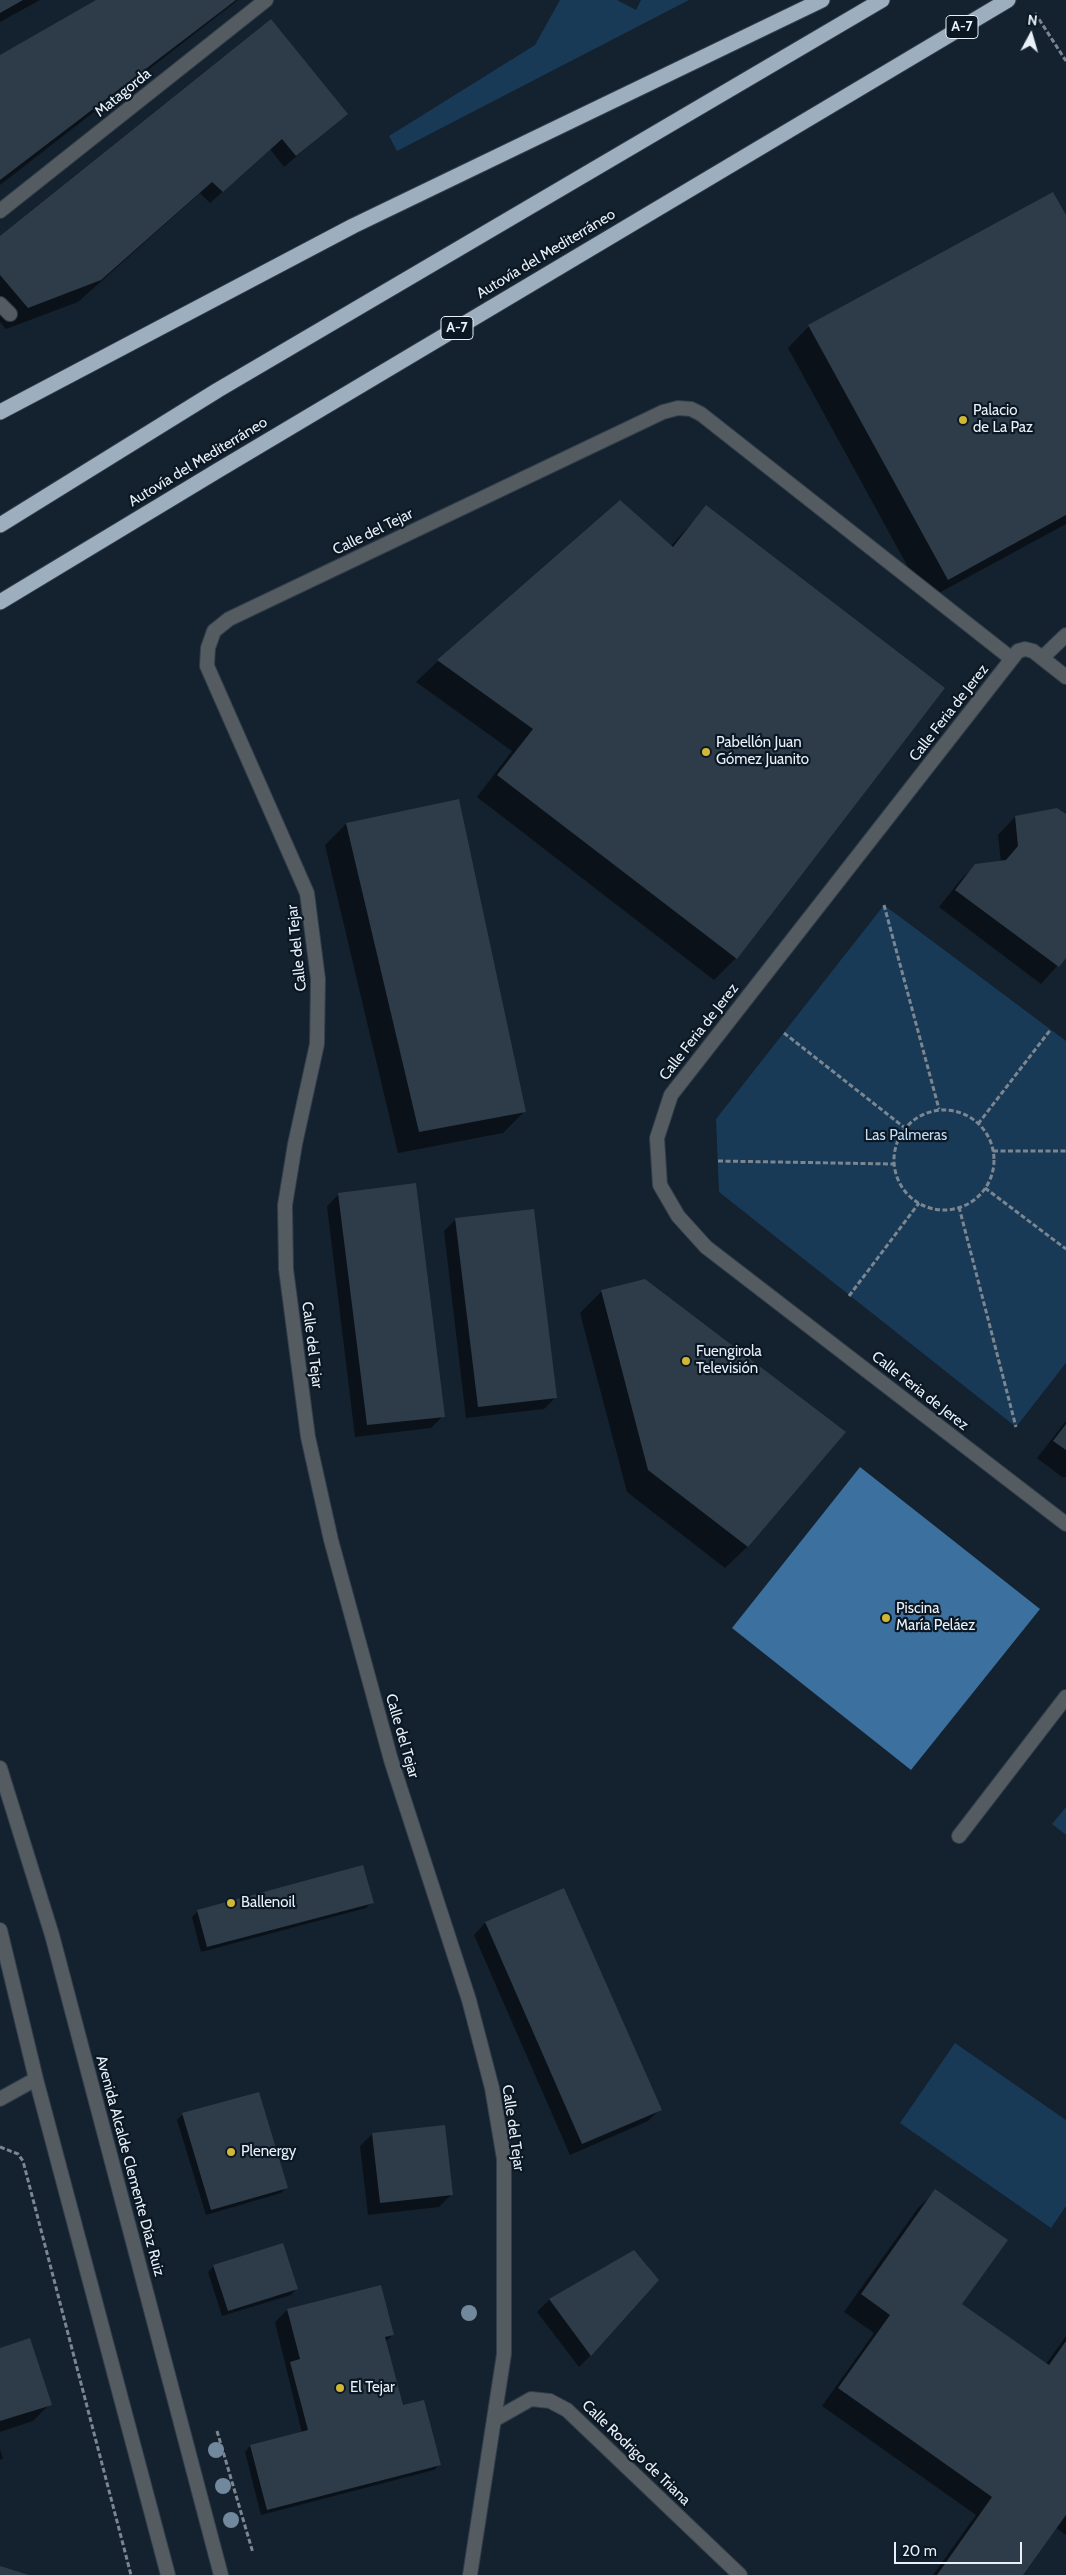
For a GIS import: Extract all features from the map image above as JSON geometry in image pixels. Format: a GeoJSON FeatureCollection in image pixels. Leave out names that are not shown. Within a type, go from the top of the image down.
{"type":"FeatureCollection","features":[{"type":"Feature","properties":{"kind":"highway"},"geometry":{"type":"LineString","coordinates":[[0,412],[353,226],[822,0]]}},
{"type":"Feature","properties":{"kind":"highway","name":"Autovía del Mediterráneo"},"geometry":{"type":"LineString","coordinates":[[0,602],[216,471],[1008,0]]}},
{"type":"Feature","properties":{"kind":"highway"},"geometry":{"type":"LineString","coordinates":[[0,525],[218,390],[880,1]]}},
{"type":"Feature","properties":{"kind":"street","name":"Matagorda"},"geometry":{"type":"LineString","coordinates":[[0,211],[266,0]]}},
{"type":"Feature","properties":{"kind":"street"},"geometry":{"type":"LineString","coordinates":[[0,304],[10,314]]}},
{"type":"Feature","properties":{"kind":"street","name":"Calle del Tejar"},"geometry":{"type":"LineString","coordinates":[[470,2575],[504,2354],[504,2168],[492,2088],[468,2000],[391,1760],[331,1540],[308,1437],[286,1269],[285,1205],[295,1144],[317,1044],[318,979],[307,893],[208,666],[208,648],[214,631],[229,619],[663,412],[678,408],[701,414],[1012,659]]}},
{"type":"Feature","properties":{"kind":"street"},"geometry":{"type":"LineString","coordinates":[[1038,655],[1066,634]]}},
{"type":"Feature","properties":{"kind":"street"},"geometry":{"type":"LineString","coordinates":[[1012,659],[1018,651],[1026,649],[1038,655],[1066,678]]}},
{"type":"Feature","properties":{"kind":"street","name":"Calle Feria de Jerez"},"geometry":{"type":"LineString","coordinates":[[1012,659],[670,1095],[657,1138],[660,1185],[678,1216],[706,1247],[1066,1524]]}},
{"type":"Feature","properties":{"kind":"street"},"geometry":{"type":"LineString","coordinates":[[959,1836],[1066,1697]]}},
{"type":"Feature","properties":{"kind":"street","name":"Avenida Alcalde Clemente Díaz Ruiz"},"geometry":{"type":"LineString","coordinates":[[0,1768],[52,1935],[221,2575]]}},
{"type":"Feature","properties":{"kind":"street"},"geometry":{"type":"LineString","coordinates":[[0,1930],[36,2079],[168,2575]]}},
{"type":"Feature","properties":{"kind":"street"},"geometry":{"type":"LineString","coordinates":[[0,2099],[36,2079]]}},
{"type":"Feature","properties":{"kind":"street","name":"Calle Rodrigo de Triana"},"geometry":{"type":"LineString","coordinates":[[494,2420],[513,2407],[531,2399],[550,2401],[567,2410],[740,2575]]}},
{"type":"Feature","properties":{"kind":"path"},"geometry":{"type":"LineString","coordinates":[[1031,8],[1066,61]]}},
{"type":"Feature","properties":{"kind":"path"},"geometry":{"type":"LineString","coordinates":[[884,905],[939,1109]]}},
{"type":"Feature","properties":{"kind":"path"},"geometry":{"type":"LineString","coordinates":[[978,1124],[1050,1028]]}},
{"type":"Feature","properties":{"kind":"path"},"geometry":{"type":"LineString","coordinates":[[784,1033],[905,1128]]}},
{"type":"Feature","properties":{"kind":"path"},"geometry":{"type":"LineString","coordinates":[[939,1109],[955,1110],[971,1117],[978,1124],[984,1128],[993,1152],[994,1162],[991,1178],[981,1194],[968,1204],[951,1210],[919,1204],[906,1193],[898,1180],[894,1164],[895,1149],[905,1128],[924,1114],[939,1109]]}},
{"type":"Feature","properties":{"kind":"path"},"geometry":{"type":"LineString","coordinates":[[993,1152],[1066,1151]]}},
{"type":"Feature","properties":{"kind":"path"},"geometry":{"type":"LineString","coordinates":[[718,1161],[894,1164]]}},
{"type":"Feature","properties":{"kind":"path"},"geometry":{"type":"LineString","coordinates":[[985,1188],[1066,1249]]}},
{"type":"Feature","properties":{"kind":"path"},"geometry":{"type":"LineString","coordinates":[[849,1296],[919,1204]]}},
{"type":"Feature","properties":{"kind":"path"},"geometry":{"type":"LineString","coordinates":[[959,1207],[1016,1427]]}},
{"type":"Feature","properties":{"kind":"path"},"geometry":{"type":"LineString","coordinates":[[0,2147],[18,2154],[23,2161],[131,2575]]}},
{"type":"Feature","properties":{"kind":"path"},"geometry":{"type":"LineString","coordinates":[[215,2426],[253,2553]]}},
{"type":"Feature","properties":{"kind":"green space"},"geometry":{"type":"Polygon","coordinates":[[[560,0],[617,0],[636,10],[641,0],[689,0],[397,151],[389,136],[535,45],[560,0]]]}},
{"type":"Feature","properties":{"kind":"green space","name":"Las Palmeras"},"geometry":{"type":"Polygon","coordinates":[[[884,905],[1066,1041],[1066,1363],[1016,1427],[719,1192],[716,1119],[884,905]]]}},
{"type":"Feature","properties":{"kind":"green space"},"geometry":{"type":"Polygon","coordinates":[[[1066,1807],[1066,1835],[1052,1824],[1066,1807]]]}},
{"type":"Feature","properties":{"kind":"green space"},"geometry":{"type":"Polygon","coordinates":[[[955,2043],[1066,2120],[1066,2206],[1051,2228],[900,2123],[955,2043]]]}},
{"type":"Feature","properties":{"kind":"shaded area","name":"Piscina María Peláez"},"geometry":{"type":"Polygon","coordinates":[[[860,1467],[1040,1609],[911,1770],[732,1628],[860,1467]]]}},
{"type":"Feature","properties":{"kind":"building"},"geometry":{"type":"Polygon","coordinates":[[[0,0],[23,0],[0,13],[0,0]]]}},
{"type":"Feature","properties":{"kind":"building"},"geometry":{"type":"Polygon","coordinates":[[[96,0],[236,0],[0,180],[0,55],[96,0]]]}},
{"type":"Feature","properties":{"kind":"building"},"geometry":{"type":"Polygon","coordinates":[[[271,19],[348,114],[296,156],[282,139],[223,192],[212,182],[101,280],[28,308],[0,275],[0,236],[271,19]]]}},
{"type":"Feature","properties":{"kind":"building","name":"Palacio de La Paz"},"geometry":{"type":"Polygon","coordinates":[[[1053,192],[1066,215],[1066,515],[948,580],[808,325],[1053,192]]]}},
{"type":"Feature","properties":{"kind":"building","name":"Pabellón Juan Gómez Juanito"},"geometry":{"type":"Polygon","coordinates":[[[620,500],[673,547],[706,505],[945,688],[737,959],[497,775],[533,729],[437,660],[620,500]]]}},
{"type":"Feature","properties":{"kind":"building"},"geometry":{"type":"Polygon","coordinates":[[[459,799],[526,1112],[419,1132],[346,823],[459,799]]]}},
{"type":"Feature","properties":{"kind":"building"},"geometry":{"type":"Polygon","coordinates":[[[1057,808],[1066,814],[1066,958],[1059,967],[955,890],[975,864],[1006,860],[1018,846],[1015,816],[1057,808]]]}},
{"type":"Feature","properties":{"kind":"building"},"geometry":{"type":"Polygon","coordinates":[[[416,1183],[445,1417],[367,1425],[338,1193],[416,1183]]]}},
{"type":"Feature","properties":{"kind":"building"},"geometry":{"type":"Polygon","coordinates":[[[534,1209],[557,1398],[478,1407],[455,1218],[534,1209]]]}},
{"type":"Feature","properties":{"kind":"building","name":"Fuengirola Televisión"},"geometry":{"type":"Polygon","coordinates":[[[645,1279],[846,1432],[748,1547],[648,1470],[601,1290],[645,1279]]]}},
{"type":"Feature","properties":{"kind":"building"},"geometry":{"type":"Polygon","coordinates":[[[1066,1424],[1066,1450],[1053,1441],[1066,1424]]]}},
{"type":"Feature","properties":{"kind":"building"},"geometry":{"type":"Polygon","coordinates":[[[363,1865],[374,1903],[207,1947],[197,1910],[363,1865]]]}},
{"type":"Feature","properties":{"kind":"building"},"geometry":{"type":"Polygon","coordinates":[[[564,1888],[662,2110],[582,2144],[485,1922],[564,1888]]]}},
{"type":"Feature","properties":{"kind":"building"},"geometry":{"type":"Polygon","coordinates":[[[259,2092],[288,2188],[211,2210],[182,2113],[259,2092]]]}},
{"type":"Feature","properties":{"kind":"building"},"geometry":{"type":"Polygon","coordinates":[[[445,2125],[453,2195],[380,2203],[372,2133],[445,2125]]]}},
{"type":"Feature","properties":{"kind":"building"},"geometry":{"type":"Polygon","coordinates":[[[935,2189],[1008,2240],[962,2304],[1049,2365],[1066,2341],[1066,2515],[1023,2575],[937,2575],[992,2497],[838,2388],[890,2315],[861,2294],[935,2189]]]}},
{"type":"Feature","properties":{"kind":"building"},"geometry":{"type":"Polygon","coordinates":[[[283,2243],[298,2289],[228,2311],[213,2265],[283,2243]]]}},
{"type":"Feature","properties":{"kind":"building"},"geometry":{"type":"Polygon","coordinates":[[[634,2250],[659,2280],[591,2356],[549,2299],[634,2250]]]}},
{"type":"Feature","properties":{"kind":"building"},"geometry":{"type":"Polygon","coordinates":[[[381,2285],[394,2335],[385,2337],[403,2405],[424,2400],[441,2465],[267,2510],[250,2445],[308,2430],[290,2362],[300,2359],[287,2309],[381,2285]]]}},
{"type":"Feature","properties":{"kind":"building"},"geometry":{"type":"Polygon","coordinates":[[[30,2338],[52,2405],[0,2421],[0,2348],[30,2338]]]}},
{"type":"Feature","properties":{"kind":"building"},"geometry":{"type":"Polygon","coordinates":[[[0,2566],[29,2575],[0,2575],[0,2566]]]}},
{"type":"Feature","properties":{"kind":"place","name":"Palacio de La Paz"},"geometry":{"type":"Point","coordinates":[963,420]}},
{"type":"Feature","properties":{"kind":"place","name":"Pabellón Juan Gómez Juanito"},"geometry":{"type":"Point","coordinates":[706,752]}},
{"type":"Feature","properties":{"kind":"place","name":"Fuengirola Televisión"},"geometry":{"type":"Point","coordinates":[686,1361]}},
{"type":"Feature","properties":{"kind":"place","name":"Piscina María Peláez"},"geometry":{"type":"Point","coordinates":[886,1618]}},
{"type":"Feature","properties":{"kind":"place","name":"Ballenoil"},"geometry":{"type":"Point","coordinates":[231,1903]}},
{"type":"Feature","properties":{"kind":"place","name":"Plenergy"},"geometry":{"type":"Point","coordinates":[231,2152]}},
{"type":"Feature","properties":{"kind":"place","name":"El Tejar"},"geometry":{"type":"Point","coordinates":[340,2388]}}]}
